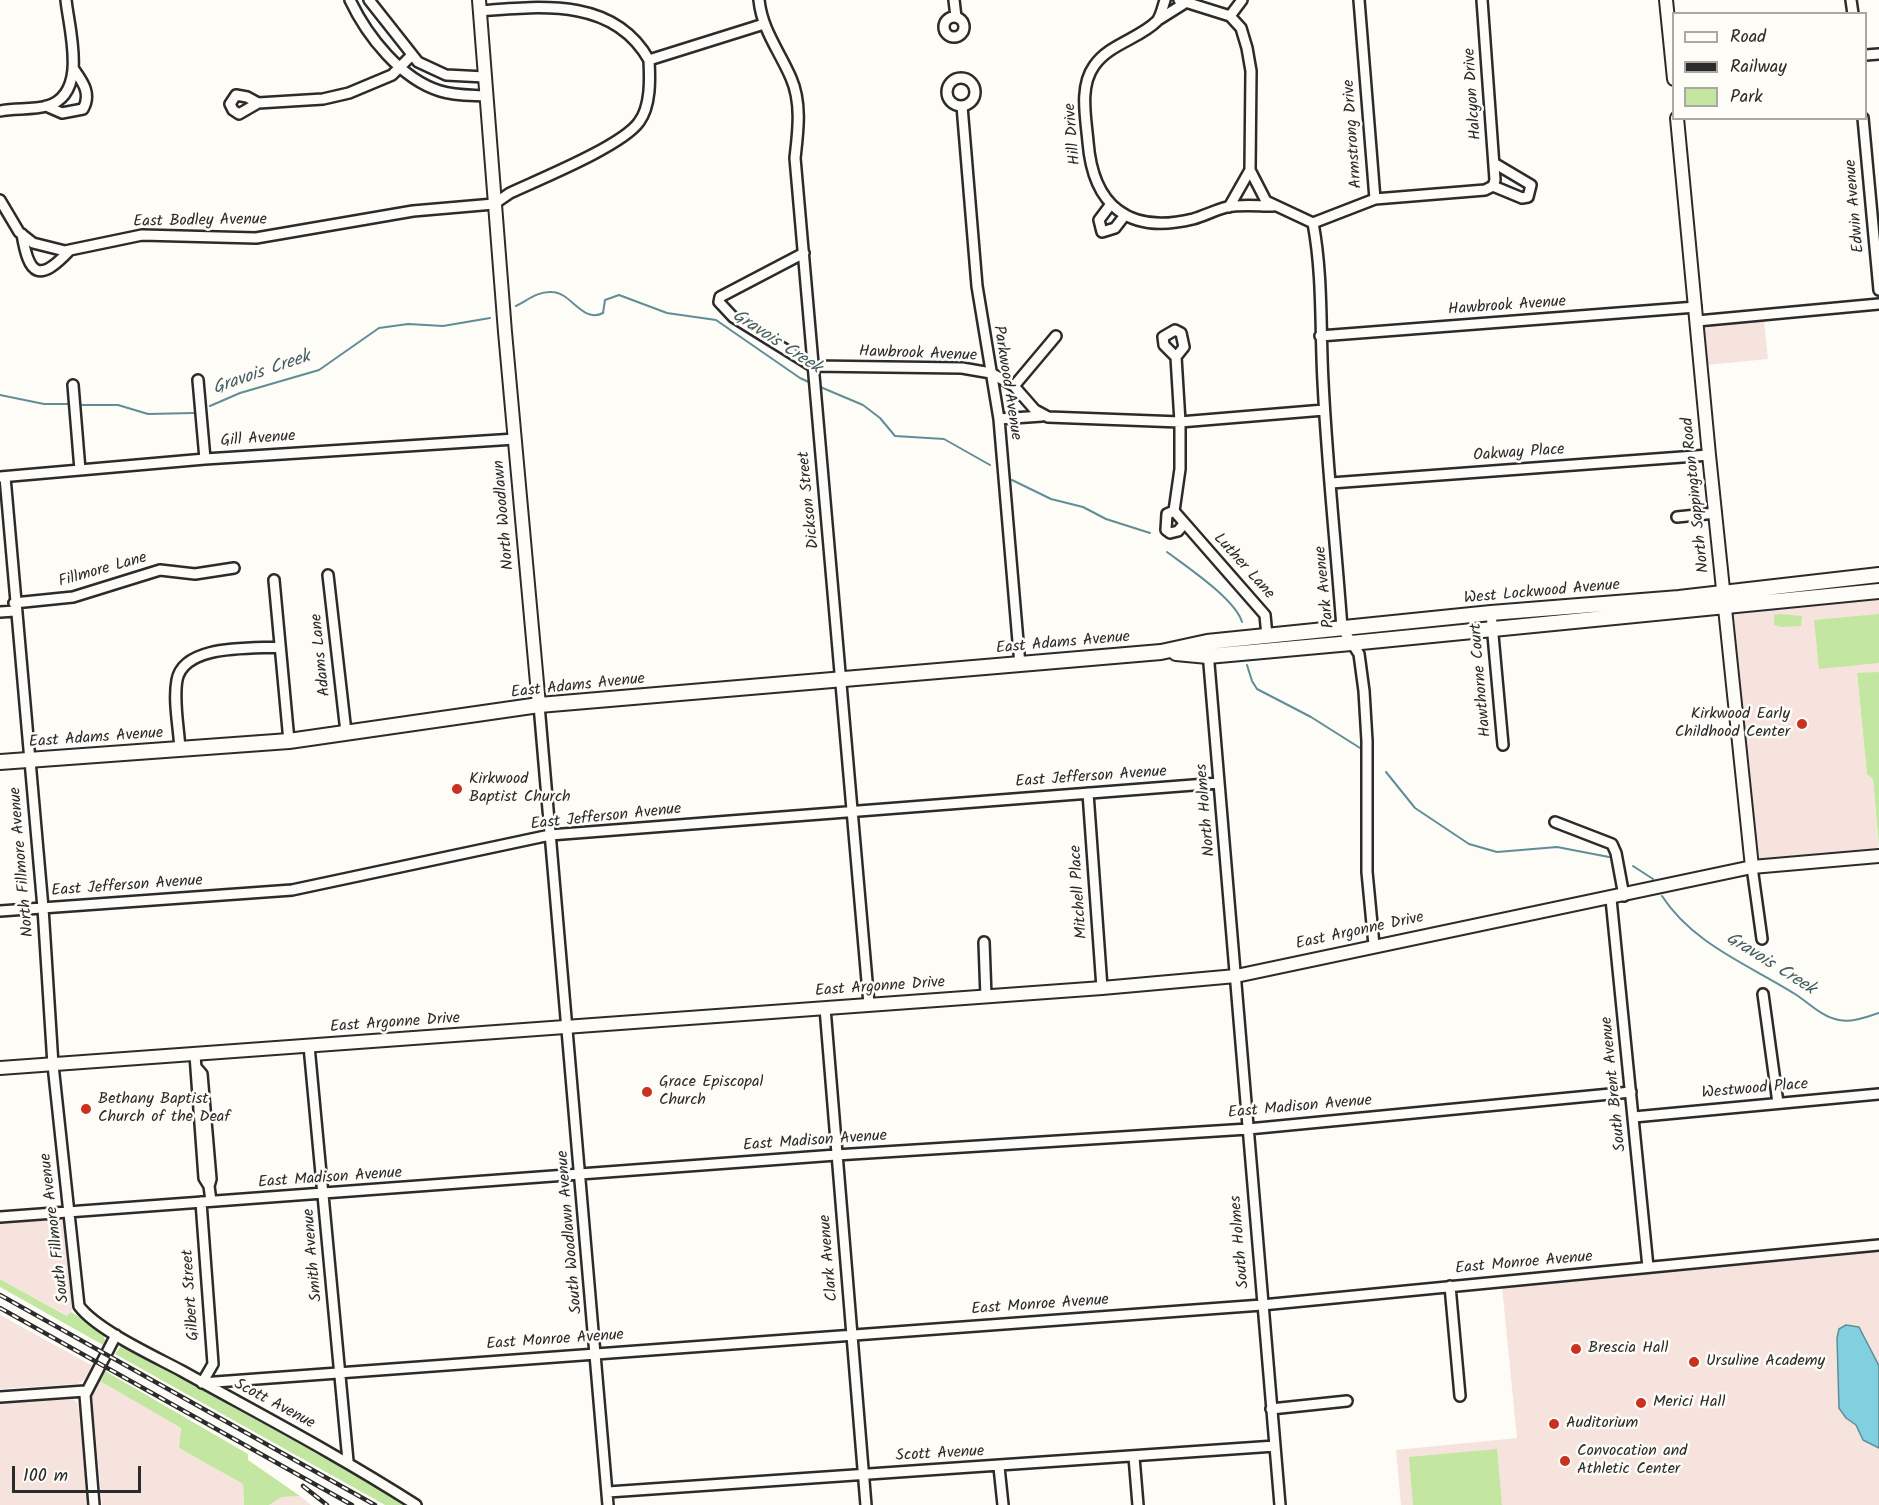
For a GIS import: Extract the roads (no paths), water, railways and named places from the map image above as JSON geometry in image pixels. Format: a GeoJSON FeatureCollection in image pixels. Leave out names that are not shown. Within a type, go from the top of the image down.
{"type":"FeatureCollection","features":[{"type":"Feature","properties":{"kind":"main road","name":"West Lockwood Avenue"},"geometry":{"type":"LineString","coordinates":[[1207,649],[1352,643],[1493,630],[1724,599],[1879,575]]}},
{"type":"Feature","properties":{"kind":"main road","name":"West Lockwood Avenue"},"geometry":{"type":"LineString","coordinates":[[1207,649],[1267,636],[1491,613],[1879,591]]}},
{"type":"Feature","properties":{"kind":"main road","name":"East Adams Avenue"},"geometry":{"type":"LineString","coordinates":[[0,762],[289,741],[539,705],[1207,649]]}},
{"type":"Feature","properties":{"kind":"street"},"geometry":{"type":"LineString","coordinates":[[0,111],[46,106],[57,102],[66,92],[73,68],[66,0]]}},
{"type":"Feature","properties":{"kind":"street"},"geometry":{"type":"LineString","coordinates":[[350,0],[362,21],[401,68],[439,91],[487,96]]}},
{"type":"Feature","properties":{"kind":"street"},"geometry":{"type":"LineString","coordinates":[[369,0],[411,56],[424,66],[446,75],[485,77]]}},
{"type":"Feature","properties":{"kind":"street","name":"Dickson Street"},"geometry":{"type":"LineString","coordinates":[[759,0],[764,24],[792,80],[797,99],[795,158],[869,1004]]}},
{"type":"Feature","properties":{"kind":"street"},"geometry":{"type":"LineString","coordinates":[[954,0],[956,17]]}},
{"type":"Feature","properties":{"kind":"street"},"geometry":{"type":"LineString","coordinates":[[1158,20],[1165,0]]}},
{"type":"Feature","properties":{"kind":"street"},"geometry":{"type":"LineString","coordinates":[[1242,0],[1230,16],[1241,28],[1251,71],[1250,170],[1266,201],[1273,206]]}},
{"type":"Feature","properties":{"kind":"street","name":"Armstrong Drive"},"geometry":{"type":"LineString","coordinates":[[1313,223],[1375,199],[1359,0]]}},
{"type":"Feature","properties":{"kind":"street","name":"Halcyon Drive"},"geometry":{"type":"LineString","coordinates":[[1482,0],[1494,163],[1493,186]]}},
{"type":"Feature","properties":{"kind":"street"},"geometry":{"type":"LineString","coordinates":[[1666,0],[1672,62]]}},
{"type":"Feature","properties":{"kind":"street","name":"Hill Drive"},"geometry":{"type":"LineString","coordinates":[[1230,16],[1182,1],[1158,20],[1102,57],[1088,80],[1085,100],[1090,163],[1096,183],[1117,211],[1134,219],[1165,223],[1192,219],[1229,207],[1273,206],[1313,223]]}},
{"type":"Feature","properties":{"kind":"street"},"geometry":{"type":"LineString","coordinates":[[479,5],[575,2],[599,5],[630,26],[650,60],[647,100],[640,122],[623,138],[510,193],[494,204]]}},
{"type":"Feature","properties":{"kind":"street","name":"North Woodlawn"},"geometry":{"type":"LineString","coordinates":[[479,5],[494,204],[567,1028]]}},
{"type":"Feature","properties":{"kind":"street"},"geometry":{"type":"LineString","coordinates":[[650,60],[764,24]]}},
{"type":"Feature","properties":{"kind":"street"},"geometry":{"type":"LineString","coordinates":[[258,103],[332,97],[370,85],[401,68],[411,56]]}},
{"type":"Feature","properties":{"kind":"street"},"geometry":{"type":"LineString","coordinates":[[46,106],[62,113],[83,109],[87,97],[86,87],[73,68]]}},
{"type":"Feature","properties":{"kind":"street","name":"Parkwood Avenue"},"geometry":{"type":"LineString","coordinates":[[962,106],[977,286],[999,419],[1020,664]]}},
{"type":"Feature","properties":{"kind":"street","name":"North Sappington Road"},"geometry":{"type":"LineString","coordinates":[[1677,120],[1752,867]]}},
{"type":"Feature","properties":{"kind":"street","name":"Edwin Avenue"},"geometry":{"type":"LineString","coordinates":[[1863,120],[1879,290]]}},
{"type":"Feature","properties":{"kind":"street"},"geometry":{"type":"LineString","coordinates":[[1375,199],[1485,190],[1493,186],[1522,198],[1528,197],[1531,192],[1529,183],[1494,163]]}},
{"type":"Feature","properties":{"kind":"street"},"geometry":{"type":"LineString","coordinates":[[1229,207],[1250,170]]}},
{"type":"Feature","properties":{"kind":"street","name":"East Bodley Avenue"},"geometry":{"type":"LineString","coordinates":[[0,200],[22,234],[33,243],[48,248],[70,250],[142,236],[256,238],[413,211],[494,204]]}},
{"type":"Feature","properties":{"kind":"street"},"geometry":{"type":"LineString","coordinates":[[1110,204],[1100,220],[1101,232],[1115,228],[1125,215]]}},
{"type":"Feature","properties":{"kind":"street","name":"Park Avenue"},"geometry":{"type":"LineString","coordinates":[[1313,223],[1321,262],[1320,336],[1324,410],[1342,628],[1359,654],[1364,691],[1367,741],[1367,863],[1374,945]]}},
{"type":"Feature","properties":{"kind":"street"},"geometry":{"type":"LineString","coordinates":[[22,234],[28,265],[33,270],[40,271],[55,266],[70,250]]}},
{"type":"Feature","properties":{"kind":"street"},"geometry":{"type":"LineString","coordinates":[[804,253],[729,291],[720,297],[719,302],[728,311],[812,366]]}},
{"type":"Feature","properties":{"kind":"street"},"geometry":{"type":"LineString","coordinates":[[1697,321],[1879,304]]}},
{"type":"Feature","properties":{"kind":"street","name":"Hawbrook Avenue"},"geometry":{"type":"LineString","coordinates":[[1320,336],[1696,307]]}},
{"type":"Feature","properties":{"kind":"street"},"geometry":{"type":"LineString","coordinates":[[1014,386],[1056,336]]}},
{"type":"Feature","properties":{"kind":"street"},"geometry":{"type":"LineString","coordinates":[[1176,357],[1180,469],[1174,511],[1167,514],[1166,530],[1170,533],[1178,531],[1184,524]]}},
{"type":"Feature","properties":{"kind":"street","name":"Hawbrook Avenue"},"geometry":{"type":"LineString","coordinates":[[812,366],[962,368],[991,373],[1014,386],[1042,416]]}},
{"type":"Feature","properties":{"kind":"street"},"geometry":{"type":"LineString","coordinates":[[198,380],[205,459]]}},
{"type":"Feature","properties":{"kind":"street"},"geometry":{"type":"LineString","coordinates":[[73,385],[80,470]]}},
{"type":"Feature","properties":{"kind":"street"},"geometry":{"type":"LineString","coordinates":[[999,419],[1042,416],[1180,422],[1324,410]]}},
{"type":"Feature","properties":{"kind":"street","name":"Gill Avenue"},"geometry":{"type":"LineString","coordinates":[[2,477],[205,459],[515,438]]}},
{"type":"Feature","properties":{"kind":"street","name":"Oakway Place"},"geometry":{"type":"LineString","coordinates":[[1331,483],[1709,455]]}},
{"type":"Feature","properties":{"kind":"street","name":"North Fillmore Avenue"},"geometry":{"type":"LineString","coordinates":[[2,477],[43,908],[53,1065]]}},
{"type":"Feature","properties":{"kind":"street","name":"Luther Lane"},"geometry":{"type":"LineString","coordinates":[[1174,511],[1265,615],[1267,636]]}},
{"type":"Feature","properties":{"kind":"street"},"geometry":{"type":"LineString","coordinates":[[1677,517],[1716,513]]}},
{"type":"Feature","properties":{"kind":"street","name":"Fillmore Lane"},"geometry":{"type":"LineString","coordinates":[[0,612],[15,607],[73,597],[160,570],[195,574],[234,568]]}},
{"type":"Feature","properties":{"kind":"street","name":"Adams Lane"},"geometry":{"type":"LineString","coordinates":[[328,575],[346,732]]}},
{"type":"Feature","properties":{"kind":"street"},"geometry":{"type":"LineString","coordinates":[[274,580],[289,741]]}},
{"type":"Feature","properties":{"kind":"street","name":"Hawthorne Court"},"geometry":{"type":"LineString","coordinates":[[1491,613],[1503,745]]}},
{"type":"Feature","properties":{"kind":"street"},"geometry":{"type":"LineString","coordinates":[[180,750],[176,682],[185,663],[208,653],[280,647]]}},
{"type":"Feature","properties":{"kind":"street","name":"North Holmes"},"geometry":{"type":"LineString","coordinates":[[1207,649],[1236,976]]}},
{"type":"Feature","properties":{"kind":"street","name":"East Jefferson Avenue"},"geometry":{"type":"LineString","coordinates":[[0,911],[292,890],[550,836],[1219,783]]}},
{"type":"Feature","properties":{"kind":"street","name":"Mitchell Place"},"geometry":{"type":"LineString","coordinates":[[1088,793],[1102,988]]}},
{"type":"Feature","properties":{"kind":"street"},"geometry":{"type":"LineString","coordinates":[[1555,822],[1612,844],[1616,853],[1624,896]]}},
{"type":"Feature","properties":{"kind":"street","name":"East Argonne Drive"},"geometry":{"type":"LineString","coordinates":[[0,1068],[195,1061],[309,1046],[986,997],[1236,976],[1374,945],[1624,896],[1752,867],[1879,856]]}},
{"type":"Feature","properties":{"kind":"street"},"geometry":{"type":"LineString","coordinates":[[1752,867],[1762,939]]}},
{"type":"Feature","properties":{"kind":"street","name":"South Brent Avenue"},"geometry":{"type":"LineString","coordinates":[[1611,898],[1648,1267]]}},
{"type":"Feature","properties":{"kind":"street"},"geometry":{"type":"LineString","coordinates":[[984,942],[986,997]]}},
{"type":"Feature","properties":{"kind":"street","name":"South Holmes"},"geometry":{"type":"LineString","coordinates":[[1236,976],[1280,1505]]}},
{"type":"Feature","properties":{"kind":"street"},"geometry":{"type":"LineString","coordinates":[[1763,994],[1778,1103]]}},
{"type":"Feature","properties":{"kind":"street","name":"Clark Avenue"},"geometry":{"type":"LineString","coordinates":[[825,1008],[866,1505]]}},
{"type":"Feature","properties":{"kind":"street","name":"South Woodlawn Avenue"},"geometry":{"type":"LineString","coordinates":[[567,1028],[582,1176],[609,1505]]}},
{"type":"Feature","properties":{"kind":"street","name":"Smith Avenue"},"geometry":{"type":"LineString","coordinates":[[309,1046],[348,1461]]}},
{"type":"Feature","properties":{"kind":"street","name":"Gilbert Street"},"geometry":{"type":"LineString","coordinates":[[195,1061],[194,1077],[204,1178],[209,1186],[206,1202],[213,1364],[202,1383]]}},
{"type":"Feature","properties":{"kind":"street","name":"South Fillmore Avenue"},"geometry":{"type":"LineString","coordinates":[[53,1065],[79,1306],[83,1312],[116,1335]]}},
{"type":"Feature","properties":{"kind":"street","name":"East Madison Avenue"},"geometry":{"type":"LineString","coordinates":[[0,1217],[582,1176],[836,1155],[1248,1129],[1631,1092]]}},
{"type":"Feature","properties":{"kind":"street","name":"Westwood Place"},"geometry":{"type":"LineString","coordinates":[[1634,1117],[1879,1094]]}},
{"type":"Feature","properties":{"kind":"street","name":"East Monroe Avenue"},"geometry":{"type":"LineString","coordinates":[[202,1383],[1262,1305],[1879,1245]]}},
{"type":"Feature","properties":{"kind":"street"},"geometry":{"type":"LineString","coordinates":[[1450,1286],[1460,1396]]}},
{"type":"Feature","properties":{"kind":"street"},"geometry":{"type":"LineString","coordinates":[[94,1505],[86,1391],[116,1335]]}},
{"type":"Feature","properties":{"kind":"street","name":"Scott Avenue"},"geometry":{"type":"LineString","coordinates":[[116,1335],[251,1412],[348,1461],[416,1505]]}},
{"type":"Feature","properties":{"kind":"street"},"geometry":{"type":"LineString","coordinates":[[0,1397],[86,1391]]}},
{"type":"Feature","properties":{"kind":"street"},"geometry":{"type":"LineString","coordinates":[[1271,1409],[1347,1401]]}},
{"type":"Feature","properties":{"kind":"street","name":"Scott Avenue"},"geometry":{"type":"LineString","coordinates":[[608,1492],[999,1467],[1275,1446]]}},
{"type":"Feature","properties":{"kind":"street"},"geometry":{"type":"LineString","coordinates":[[1134,1457],[1138,1505]]}},
{"type":"Feature","properties":{"kind":"street"},"geometry":{"type":"LineString","coordinates":[[999,1467],[1003,1505]]}},
{"type":"Feature","properties":{"kind":"water"},"geometry":{"type":"Polygon","coordinates":[[[1846,1325],[1859,1327],[1879,1366],[1879,1448],[1863,1440],[1856,1425],[1846,1418],[1839,1408],[1837,1338],[1839,1329],[1846,1325]]]}},
{"type":"Feature","properties":{"kind":"waterway","name":"Gravois Creek"},"geometry":{"type":"LineString","coordinates":[[516,306],[538,294],[552,292],[559,293],[583,311],[596,315],[603,313],[605,300],[619,295],[667,313],[716,320],[800,378],[813,384]]}},
{"type":"Feature","properties":{"kind":"waterway","name":"Gravois Creek"},"geometry":{"type":"LineString","coordinates":[[210,406],[240,393],[319,370],[379,328],[408,324],[443,326],[490,318]]}},
{"type":"Feature","properties":{"kind":"waterway","name":"Gravois Creek"},"geometry":{"type":"LineString","coordinates":[[818,386],[863,405],[880,418],[895,436],[944,439],[990,465]]}},
{"type":"Feature","properties":{"kind":"waterway","name":"Gravois Creek"},"geometry":{"type":"LineString","coordinates":[[0,395],[44,404],[68,404]]}},
{"type":"Feature","properties":{"kind":"waterway","name":"Gravois Creek"},"geometry":{"type":"LineString","coordinates":[[82,405],[118,405],[148,414],[194,413]]}},
{"type":"Feature","properties":{"kind":"waterway","name":"Gravois Creek"},"geometry":{"type":"LineString","coordinates":[[1012,480],[1051,499],[1083,507],[1106,519],[1150,533]]}},
{"type":"Feature","properties":{"kind":"waterway","name":"Gravois Creek"},"geometry":{"type":"LineString","coordinates":[[1167,552],[1230,603],[1242,622]]}},
{"type":"Feature","properties":{"kind":"waterway","name":"Gravois Creek"},"geometry":{"type":"LineString","coordinates":[[1247,665],[1257,689],[1311,717],[1360,748]]}},
{"type":"Feature","properties":{"kind":"waterway","name":"Gravois Creek"},"geometry":{"type":"LineString","coordinates":[[1386,772],[1415,808],[1469,844],[1497,852],[1557,847],[1609,857]]}},
{"type":"Feature","properties":{"kind":"waterway","name":"Gravois Creek"},"geometry":{"type":"LineString","coordinates":[[1633,866],[1653,879]]}},
{"type":"Feature","properties":{"kind":"waterway","name":"Gravois Creek"},"geometry":{"type":"LineString","coordinates":[[1662,896],[1675,913],[1706,940],[1827,1016],[1849,1021],[1879,1013]]}},
{"type":"Feature","properties":{"kind":"railway"},"geometry":{"type":"LineString","coordinates":[[0,1295],[375,1505]]}},
{"type":"Feature","properties":{"kind":"railway"},"geometry":{"type":"LineString","coordinates":[[0,1308],[352,1505]]}},
{"type":"Feature","properties":{"kind":"railway"},"geometry":{"type":"LineString","coordinates":[[303,1486],[327,1505]]}},
{"type":"Feature","properties":{"kind":"place","name":"Kirkwood Early Childhood Center"},"geometry":{"type":"Point","coordinates":[1802,724]}},
{"type":"Feature","properties":{"kind":"place","name":"Kirkwood Baptist Church"},"geometry":{"type":"Point","coordinates":[457,789]}},
{"type":"Feature","properties":{"kind":"place","name":"Grace Episcopal Church"},"geometry":{"type":"Point","coordinates":[647,1092]}},
{"type":"Feature","properties":{"kind":"place","name":"Bethany Baptist Church of the Deaf"},"geometry":{"type":"Point","coordinates":[86,1109]}},
{"type":"Feature","properties":{"kind":"place","name":"Brescia Hall"},"geometry":{"type":"Point","coordinates":[1576,1349]}},
{"type":"Feature","properties":{"kind":"place","name":"Ursuline Academy"},"geometry":{"type":"Point","coordinates":[1694,1362]}},
{"type":"Feature","properties":{"kind":"place","name":"Merici Hall"},"geometry":{"type":"Point","coordinates":[1641,1403]}},
{"type":"Feature","properties":{"kind":"place","name":"Auditorium"},"geometry":{"type":"Point","coordinates":[1554,1424]}},
{"type":"Feature","properties":{"kind":"place","name":"Convocation and Athletic Center"},"geometry":{"type":"Point","coordinates":[1565,1461]}}]}
